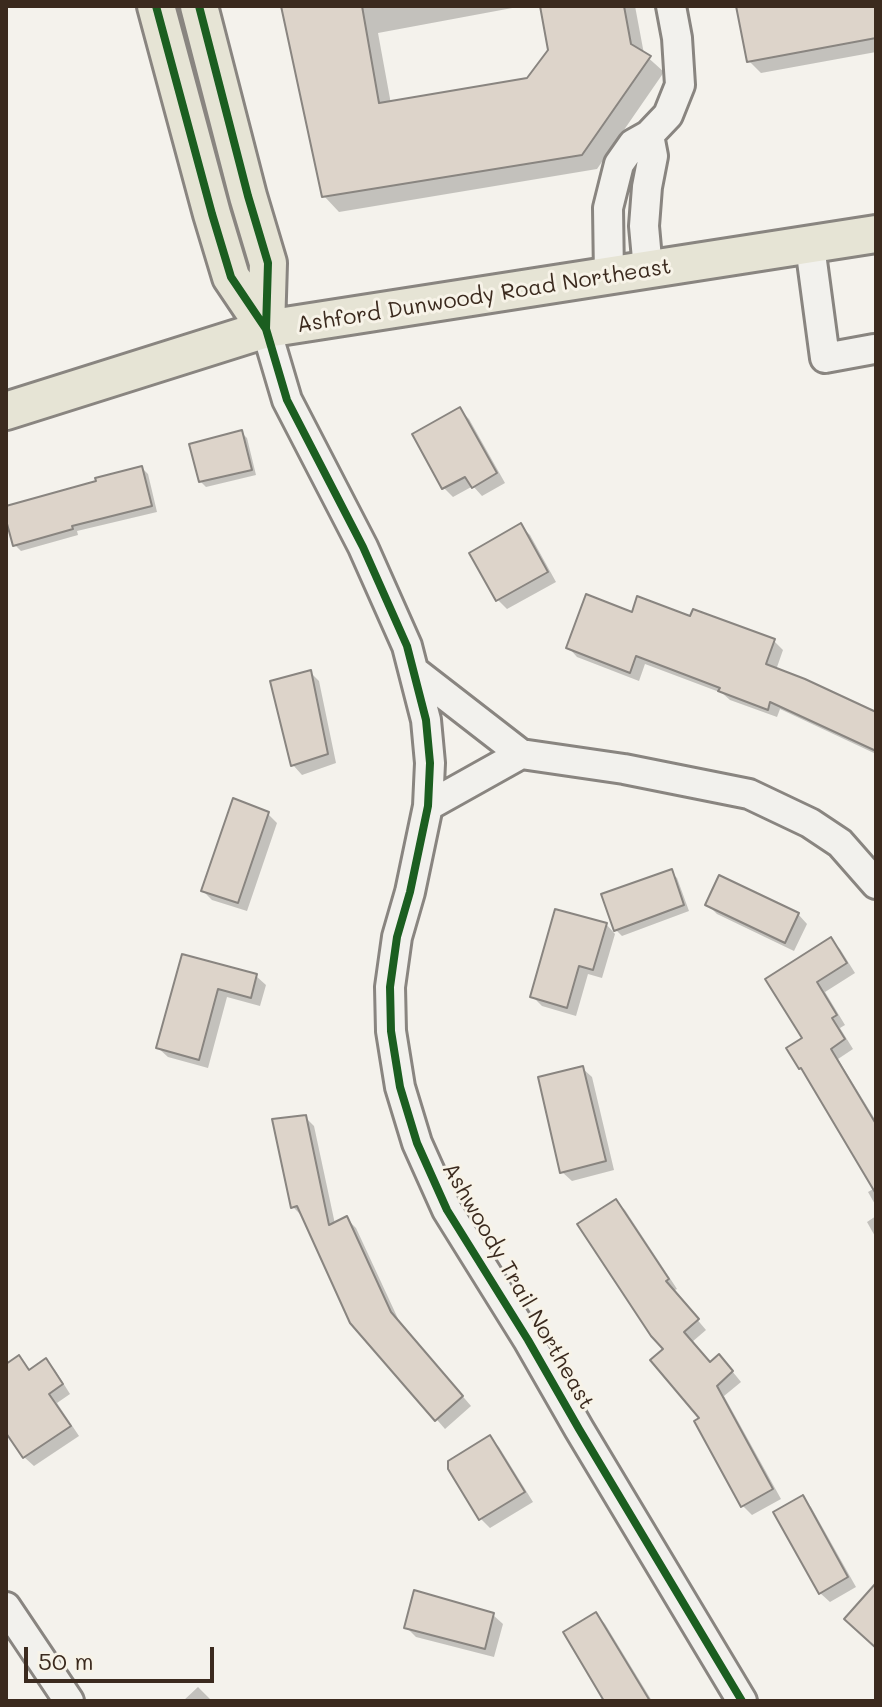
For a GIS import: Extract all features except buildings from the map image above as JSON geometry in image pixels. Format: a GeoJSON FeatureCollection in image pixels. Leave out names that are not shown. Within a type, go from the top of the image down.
{"type":"FeatureCollection","features":[{"type":"Feature","properties":{"kind":"main road"},"geometry":{"type":"LineString","coordinates":[[156,6],[231,277],[266,329]]}},
{"type":"Feature","properties":{"kind":"main road"},"geometry":{"type":"LineString","coordinates":[[199,6],[268,263],[266,329]]}},
{"type":"Feature","properties":{"kind":"main road","name":"Ashford Dunwoody Road Northeast"},"geometry":{"type":"LineString","coordinates":[[6,411],[266,329],[876,234]]}},
{"type":"Feature","properties":{"kind":"street"},"geometry":{"type":"LineString","coordinates":[[609,276],[608,208],[619,164],[633,144],[649,135],[668,115],[680,85],[671,6]]}},
{"type":"Feature","properties":{"kind":"street"},"geometry":{"type":"LineString","coordinates":[[648,270],[644,226],[653,156],[649,135]]}},
{"type":"Feature","properties":{"kind":"street"},"geometry":{"type":"LineString","coordinates":[[810,246],[825,358],[874,349]]}},
{"type":"Feature","properties":{"kind":"street","name":"Ashwoody Trail Northeast"},"geometry":{"type":"LineString","coordinates":[[266,329],[287,400],[363,547],[407,646],[426,720],[430,763],[428,806],[397,937],[390,987],[391,1031],[400,1087],[417,1143],[447,1210],[528,1340],[742,1701]]}},
{"type":"Feature","properties":{"kind":"street"},"geometry":{"type":"LineString","coordinates":[[414,671],[521,754],[624,769],[749,794],[810,823],[840,843],[876,884]]}},
{"type":"Feature","properties":{"kind":"street"},"geometry":{"type":"LineString","coordinates":[[428,806],[521,754]]}},
{"type":"Feature","properties":{"kind":"street"},"geometry":{"type":"LineString","coordinates":[[6,1607],[69,1701]]}},
{"type":"Feature","properties":{"kind":"cycle path"},"geometry":{"type":"LineString","coordinates":[[156,6],[231,277],[266,329],[287,400],[363,547],[407,646],[426,720],[430,763],[428,806],[397,937],[390,987],[391,1031],[400,1087],[417,1143],[447,1210],[528,1340],[742,1701]]}},
{"type":"Feature","properties":{"kind":"cycle path"},"geometry":{"type":"LineString","coordinates":[[199,6],[268,263],[266,329]]}}]}
